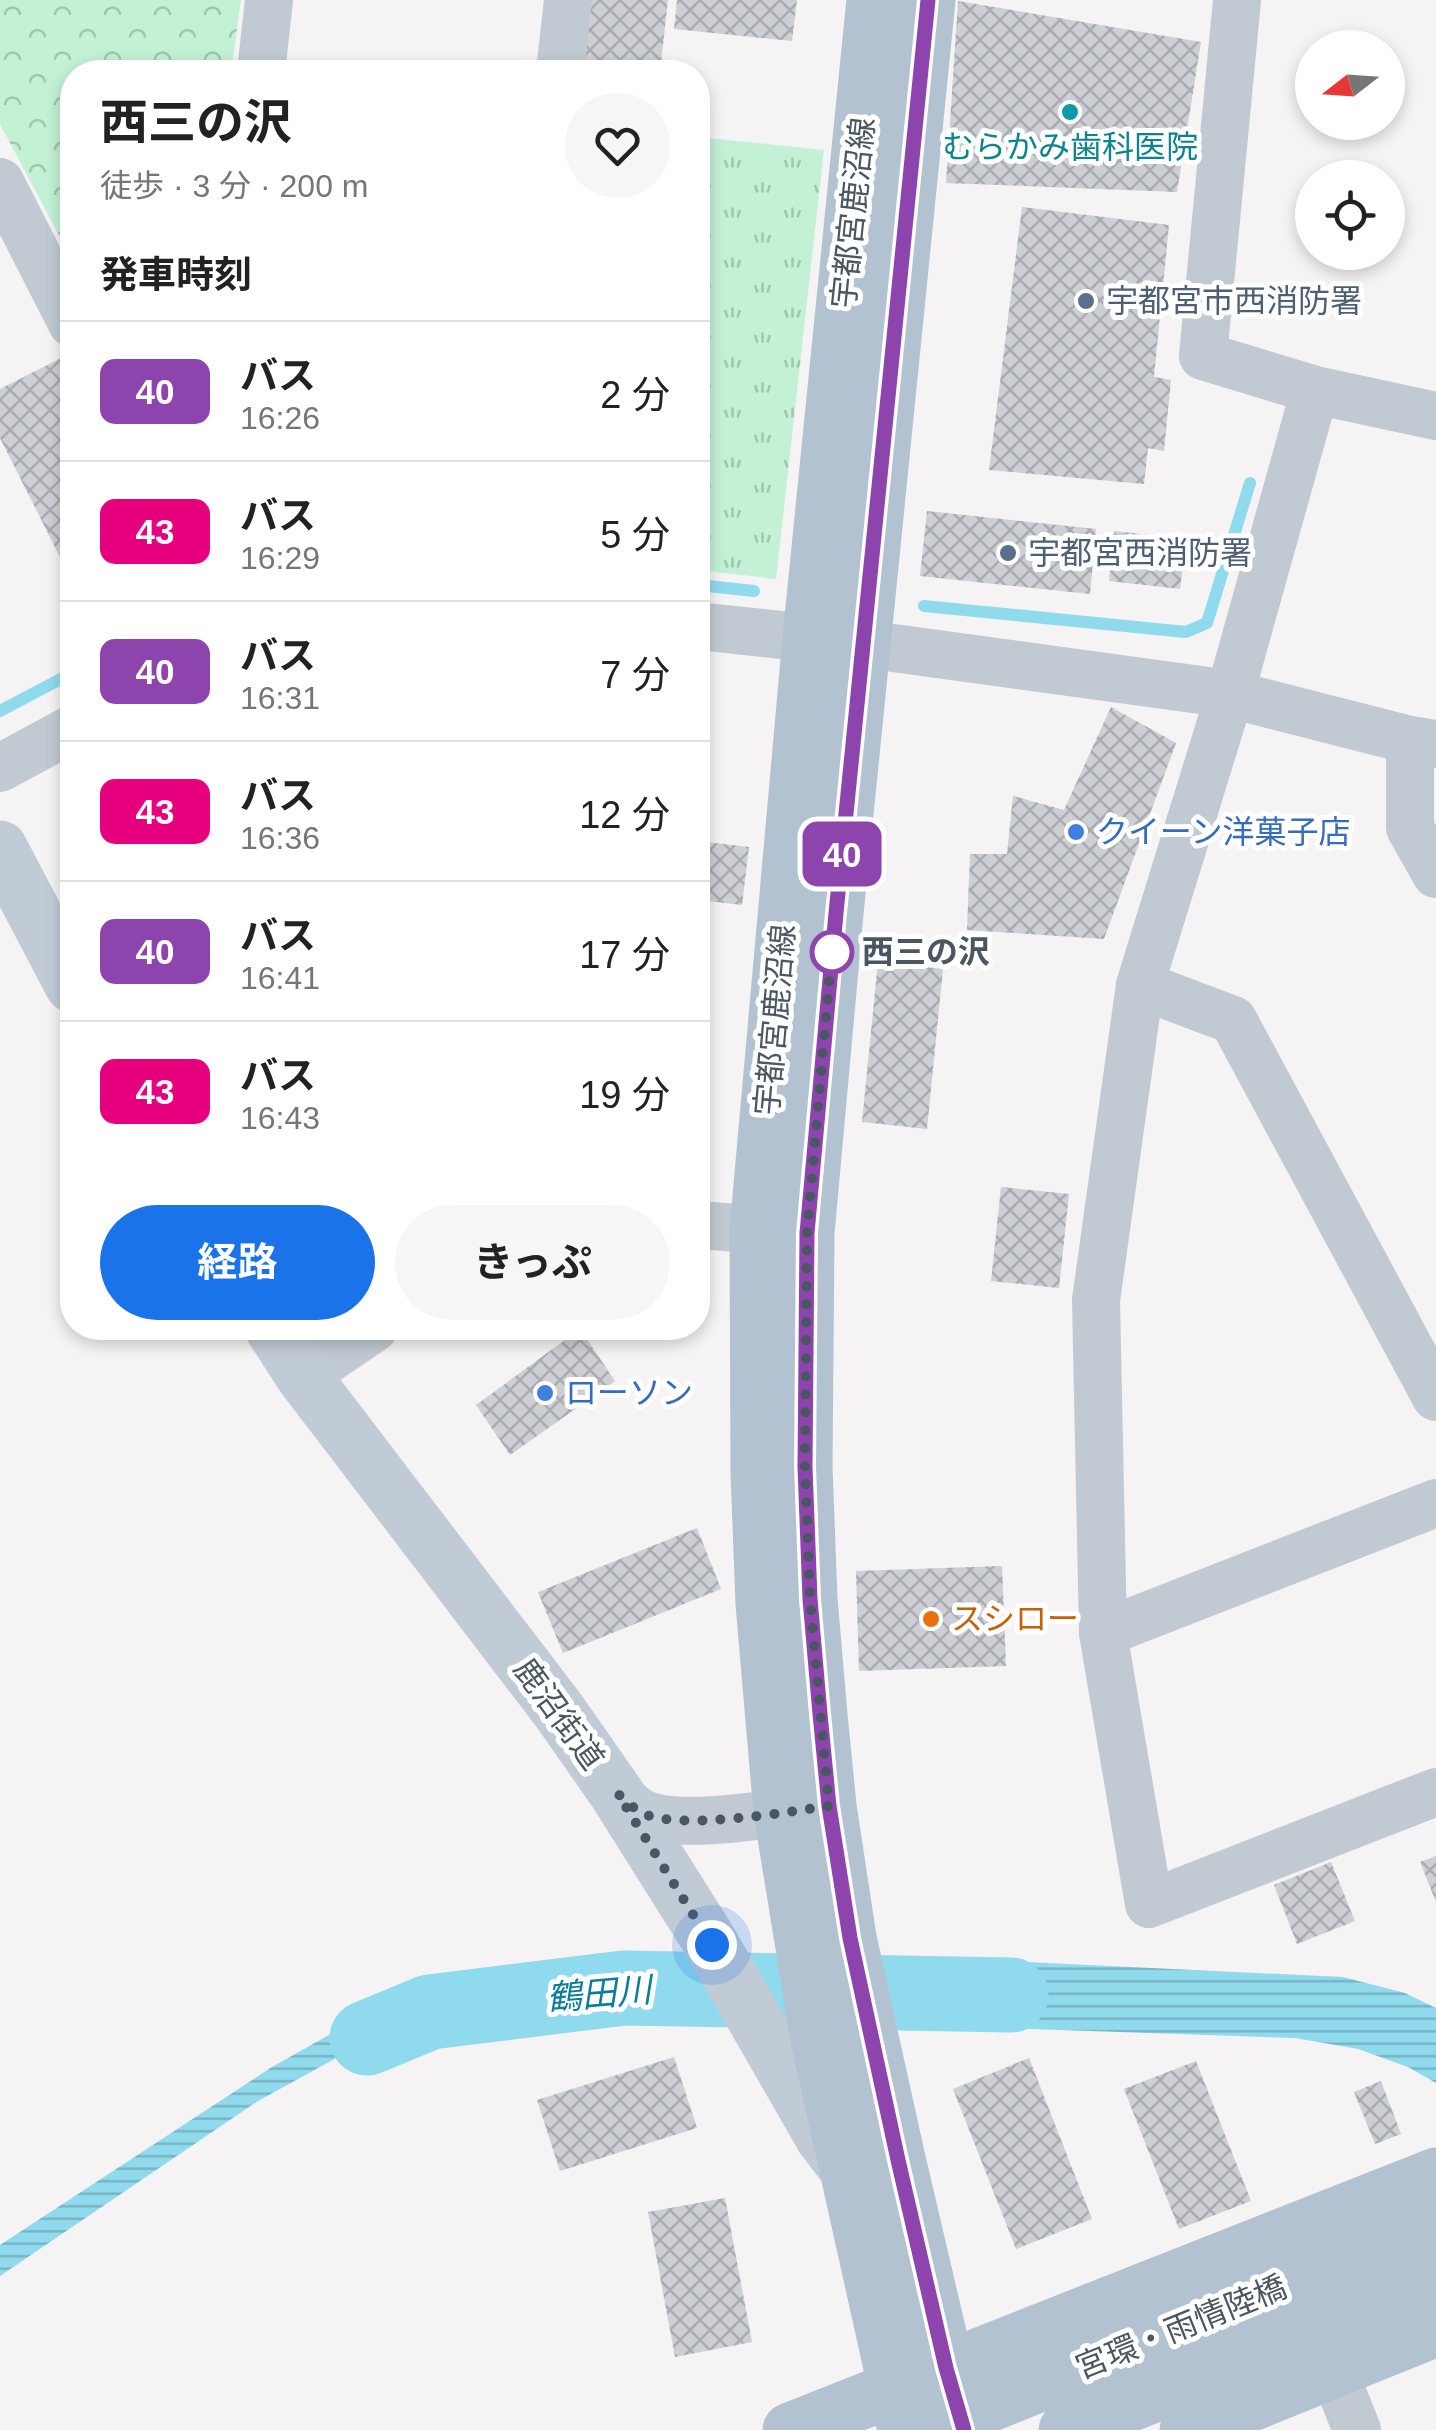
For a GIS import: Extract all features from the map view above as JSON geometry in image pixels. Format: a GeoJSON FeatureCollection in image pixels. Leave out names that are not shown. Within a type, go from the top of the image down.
{"type":"FeatureCollection","features":[{"type":"Feature","properties":{"kind":"main road","name":"宇都宮鹿沼線"},"geometry":{"type":"LineString","coordinates":[[874,0],[810,638],[782,1232],[805,1467],[810,1599],[805,1809],[844,2039],[964,2430]]}},
{"type":"Feature","properties":{"kind":"main road","name":"宇都宮鹿沼線"},"geometry":{"type":"LineString","coordinates":[[782,1232],[836,913],[928,0]]}},
{"type":"Feature","properties":{"kind":"main road","name":"鹿沼街道"},"geometry":{"type":"LineString","coordinates":[[844,2039],[848,2170],[900,2408]]}},
{"type":"Feature","properties":{"kind":"main road"},"geometry":{"type":"LineString","coordinates":[[790,2430],[900,2408],[946,2368],[1436,2175]]}},
{"type":"Feature","properties":{"kind":"main road","name":"宮環・雨情陸橋"},"geometry":{"type":"LineString","coordinates":[[926,2430],[1436,2224]]}},
{"type":"Feature","properties":{"kind":"main road","name":"宮環・雨情陸橋"},"geometry":{"type":"LineString","coordinates":[[1066,2430],[1436,2282]]}},
{"type":"Feature","properties":{"kind":"main road"},"geometry":{"type":"LineString","coordinates":[[1187,2430],[1436,2329]]}},
{"type":"Feature","properties":{"kind":"street"},"geometry":{"type":"LineString","coordinates":[[262,60],[269,0]]}},
{"type":"Feature","properties":{"kind":"street"},"geometry":{"type":"LineString","coordinates":[[561,60],[568,0]]}},
{"type":"Feature","properties":{"kind":"street"},"geometry":{"type":"LineString","coordinates":[[1237,0],[1203,356],[1316,390],[1436,416]]}},
{"type":"Feature","properties":{"kind":"street"},"geometry":{"type":"LineString","coordinates":[[0,182],[60,300]]}},
{"type":"Feature","properties":{"kind":"street"},"geometry":{"type":"LineString","coordinates":[[1316,390],[1230,694],[1140,985],[1096,1300],[1103,1634],[1150,1904],[1436,1792]]}},
{"type":"Feature","properties":{"kind":"street"},"geometry":{"type":"LineString","coordinates":[[710,627],[864,644],[1230,694],[1423,742],[1410,828],[1436,874]]}},
{"type":"Feature","properties":{"kind":"street"},"geometry":{"type":"LineString","coordinates":[[0,768],[60,736]]}},
{"type":"Feature","properties":{"kind":"street"},"geometry":{"type":"LineString","coordinates":[[0,848],[60,961]]}},
{"type":"Feature","properties":{"kind":"street"},"geometry":{"type":"LineString","coordinates":[[1140,985],[1233,1020],[1436,1396]]}},
{"type":"Feature","properties":{"kind":"street"},"geometry":{"type":"LineString","coordinates":[[710,1226],[782,1232]]}},
{"type":"Feature","properties":{"kind":"street","name":"鹿沼街道"},"geometry":{"type":"LineString","coordinates":[[280,1340],[618,1794],[712,1945],[823,2138],[848,2170]]}},
{"type":"Feature","properties":{"kind":"street"},"geometry":{"type":"LineString","coordinates":[[304,1376],[356,1340]]}},
{"type":"Feature","properties":{"kind":"street"},"geometry":{"type":"LineString","coordinates":[[1103,1634],[1436,1503]]}},
{"type":"Feature","properties":{"kind":"street"},"geometry":{"type":"LineString","coordinates":[[618,1794],[644,1814],[671,1819],[718,1820],[805,1809]]}},
{"type":"Feature","properties":{"kind":"street"},"geometry":{"type":"LineString","coordinates":[[1333,2370],[1357,2430]]}},
{"type":"Feature","properties":{"kind":"green space"},"geometry":{"type":"Polygon","coordinates":[[[0,0],[241,0],[233,60],[60,60],[60,237],[0,124],[0,0]]]}},
{"type":"Feature","properties":{"kind":"green space"},"geometry":{"type":"Polygon","coordinates":[[[710,138],[824,150],[776,579],[710,571],[710,138]]]}},
{"type":"Feature","properties":{"kind":"water"},"geometry":{"type":"Polygon","coordinates":[[[899,1956],[1343,1977],[1405,1993],[1436,2008],[1436,2083],[1408,2067],[1358,2049],[1295,2038],[916,2025],[899,1956]]]}},
{"type":"Feature","properties":{"kind":"water"},"geometry":{"type":"Polygon","coordinates":[[[684,1965],[704,2003],[561,1989],[430,2016],[369,2040],[258,2101],[0,2276],[0,2245],[272,2067],[352,2022],[462,1987],[564,1971],[684,1965]]]}},
{"type":"Feature","properties":{"kind":"building"},"geometry":{"type":"Polygon","coordinates":[[[582,0],[668,0],[661,60],[575,60],[582,0]]]}},
{"type":"Feature","properties":{"kind":"building"},"geometry":{"type":"Polygon","coordinates":[[[677,0],[797,0],[792,41],[674,29],[677,0]]]}},
{"type":"Feature","properties":{"kind":"building","name":"むらかみ歯科医院"},"geometry":{"type":"Polygon","coordinates":[[[958,1],[1201,42],[1177,192],[946,183],[958,1]]]}},
{"type":"Feature","properties":{"kind":"building","name":"宇都宮市西消防署"},"geometry":{"type":"Polygon","coordinates":[[[1022,207],[1169,225],[1154,377],[1171,380],[1164,451],[1148,448],[1144,484],[989,470],[1022,207]]]}},
{"type":"Feature","properties":{"kind":"building"},"geometry":{"type":"Polygon","coordinates":[[[60,359],[60,557],[0,438],[0,389],[60,359]]]}},
{"type":"Feature","properties":{"kind":"building","name":"宇都宮西消防署"},"geometry":{"type":"Polygon","coordinates":[[[927,511],[1096,529],[1090,594],[920,576],[927,511]]]}},
{"type":"Feature","properties":{"kind":"building"},"geometry":{"type":"Polygon","coordinates":[[[1114,531],[1186,539],[1180,589],[1109,581],[1114,531]]]}},
{"type":"Feature","properties":{"kind":"building","name":"クイーン洋菓子店"},"geometry":{"type":"Polygon","coordinates":[[[1111,707],[1176,743],[1104,939],[967,930],[970,854],[1007,854],[1013,796],[1064,810],[1111,707]]]}},
{"type":"Feature","properties":{"kind":"building"},"geometry":{"type":"Polygon","coordinates":[[[710,842],[749,847],[742,905],[710,901],[710,842]]]}},
{"type":"Feature","properties":{"kind":"building"},"geometry":{"type":"Polygon","coordinates":[[[878,962],[943,969],[927,1129],[862,1122],[878,962]]]}},
{"type":"Feature","properties":{"kind":"building"},"geometry":{"type":"Polygon","coordinates":[[[1001,1187],[1069,1194],[1059,1288],[991,1281],[1001,1187]]]}},
{"type":"Feature","properties":{"kind":"building","name":"ローソン"},"geometry":{"type":"Polygon","coordinates":[[[565,1340],[587,1340],[615,1381],[510,1455],[476,1405],[565,1340]]]}},
{"type":"Feature","properties":{"kind":"building"},"geometry":{"type":"Polygon","coordinates":[[[697,1528],[721,1589],[563,1653],[538,1592],[697,1528]]]}},
{"type":"Feature","properties":{"kind":"building","name":"スシロー"},"geometry":{"type":"Polygon","coordinates":[[[1002,1566],[1006,1666],[859,1671],[856,1571],[1002,1566]]]}},
{"type":"Feature","properties":{"kind":"building"},"geometry":{"type":"Polygon","coordinates":[[[1436,1856],[1436,1902],[1420,1862],[1436,1856]]]}},
{"type":"Feature","properties":{"kind":"building"},"geometry":{"type":"Polygon","coordinates":[[[1331,1862],[1355,1921],[1297,1944],[1274,1885],[1331,1862]]]}},
{"type":"Feature","properties":{"kind":"building"},"geometry":{"type":"Polygon","coordinates":[[[674,2057],[697,2128],[560,2171],[537,2100],[674,2057]]]}},
{"type":"Feature","properties":{"kind":"building"},"geometry":{"type":"Polygon","coordinates":[[[1029,2058],[1092,2219],[1016,2249],[953,2089],[1029,2058]]]}},
{"type":"Feature","properties":{"kind":"building"},"geometry":{"type":"Polygon","coordinates":[[[1196,2061],[1251,2201],[1179,2229],[1124,2089],[1196,2061]]]}},
{"type":"Feature","properties":{"kind":"building"},"geometry":{"type":"Polygon","coordinates":[[[1381,2081],[1401,2134],[1375,2144],[1354,2092],[1381,2081]]]}},
{"type":"Feature","properties":{"kind":"building"},"geometry":{"type":"Polygon","coordinates":[[[725,2198],[752,2342],[675,2357],[648,2212],[725,2198]]]}},
{"type":"Feature","properties":{"kind":"waterway"},"geometry":{"type":"LineString","coordinates":[[924,606],[1186,632],[1207,623],[1250,483]]}},
{"type":"Feature","properties":{"kind":"waterway"},"geometry":{"type":"LineString","coordinates":[[710,586],[754,591]]}},
{"type":"Feature","properties":{"kind":"waterway"},"geometry":{"type":"LineString","coordinates":[[0,711],[60,679]]}},
{"type":"Feature","properties":{"kind":"waterway","name":"鶴田川"},"geometry":{"type":"LineString","coordinates":[[367,2038],[430,2012],[624,1988],[1011,1995]]}},
{"type":"Feature","properties":{"kind":"bus line","name":"40"},"geometry":{"type":"LineString","coordinates":[[928,0],[807,1233],[805,1467],[810,1599],[820,1714],[829,1806],[850,1938],[946,2368],[964,2430]]}},
{"type":"Feature","properties":{"kind":"place","name":"むらかみ歯科医院"},"geometry":{"type":"Point","coordinates":[1070,112]}},
{"type":"Feature","properties":{"kind":"place","name":"宇都宮市西消防署"},"geometry":{"type":"Point","coordinates":[1086,301]}},
{"type":"Feature","properties":{"kind":"place","name":"宇都宮西消防署"},"geometry":{"type":"Point","coordinates":[1008,553]}},
{"type":"Feature","properties":{"kind":"place","name":"クイーン洋菓子店"},"geometry":{"type":"Point","coordinates":[1076,832]}},
{"type":"Feature","properties":{"kind":"place","name":"西三の沢"},"geometry":{"type":"Point","coordinates":[832,952]}},
{"type":"Feature","properties":{"kind":"place","name":"ローソン"},"geometry":{"type":"Point","coordinates":[545,1393]}},
{"type":"Feature","properties":{"kind":"place","name":"スシロー"},"geometry":{"type":"Point","coordinates":[931,1619]}},
{"type":"Feature","properties":{"kind":"route"},"geometry":{"type":"LineString","coordinates":[[712,1945],[618,1794],[644,1814],[671,1819],[718,1820],[829,1806],[810,1599],[805,1467],[807,1233],[832,952]]}}]}
